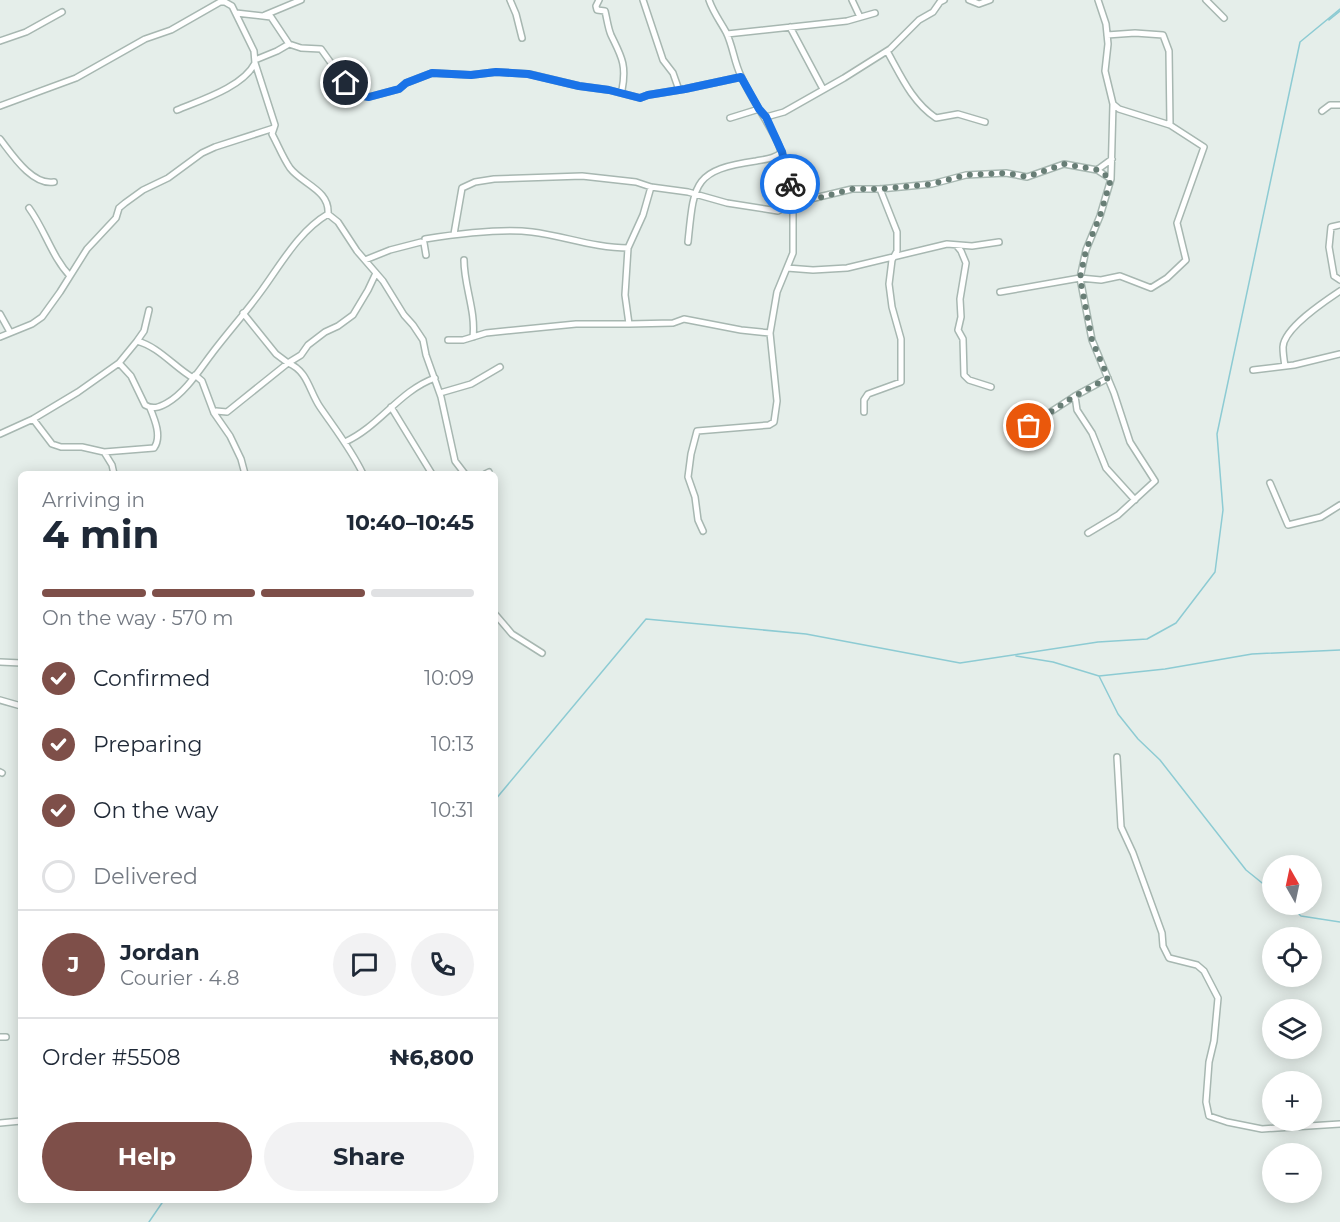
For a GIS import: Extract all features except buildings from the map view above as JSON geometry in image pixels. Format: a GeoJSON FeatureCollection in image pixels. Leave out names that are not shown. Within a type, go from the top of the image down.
{"type":"FeatureCollection","features":[{"type":"Feature","properties":{"kind":"street"},"geometry":{"type":"LineString","coordinates":[[265,15],[302,0]]}},
{"type":"Feature","properties":{"kind":"street"},"geometry":{"type":"LineString","coordinates":[[510,0],[522,38]]}},
{"type":"Feature","properties":{"kind":"street"},"geometry":{"type":"LineString","coordinates":[[599,0],[597,10],[605,11],[610,34],[622,56],[624,66],[622,90],[617,93]]}},
{"type":"Feature","properties":{"kind":"street"},"geometry":{"type":"LineString","coordinates":[[643,0],[663,60],[674,73],[679,90]]}},
{"type":"Feature","properties":{"kind":"street"},"geometry":{"type":"LineString","coordinates":[[703,531],[698,520],[695,497],[688,477],[697,431],[770,425],[774,422],[777,401],[770,333],[777,292],[794,253],[795,202],[782,152],[766,117],[741,77],[734,62],[727,34],[716,18],[709,0]]}},
{"type":"Feature","properties":{"kind":"street"},"geometry":{"type":"LineString","coordinates":[[852,0],[860,17]]}},
{"type":"Feature","properties":{"kind":"street"},"geometry":{"type":"LineString","coordinates":[[766,117],[783,112],[887,51],[919,20],[933,12],[940,2],[945,0]]}},
{"type":"Feature","properties":{"kind":"street"},"geometry":{"type":"LineString","coordinates":[[969,0],[979,4],[990,0]]}},
{"type":"Feature","properties":{"kind":"street"},"geometry":{"type":"LineString","coordinates":[[1088,533],[1118,515],[1155,481],[1130,442],[1092,340],[1080,278],[1086,250],[1100,216],[1111,179],[1113,104],[1106,71],[1107,35],[1098,0]]}},
{"type":"Feature","properties":{"kind":"street"},"geometry":{"type":"LineString","coordinates":[[1206,0],[1224,18]]}},
{"type":"Feature","properties":{"kind":"street"},"geometry":{"type":"LineString","coordinates":[[0,106],[76,78],[146,39],[171,30],[220,2],[228,3],[236,13],[254,51],[275,125],[272,134],[291,169],[324,196],[328,214]]}},
{"type":"Feature","properties":{"kind":"street"},"geometry":{"type":"LineString","coordinates":[[0,41],[26,32],[62,12]]}},
{"type":"Feature","properties":{"kind":"street"},"geometry":{"type":"LineString","coordinates":[[236,13],[271,17],[288,44],[301,48],[321,49],[351,91],[369,97],[399,89],[406,83],[437,72],[471,75],[496,72],[528,74],[640,98],[741,77]]}},
{"type":"Feature","properties":{"kind":"street"},"geometry":{"type":"LineString","coordinates":[[727,34],[847,21],[875,13]]}},
{"type":"Feature","properties":{"kind":"street"},"geometry":{"type":"LineString","coordinates":[[790,27],[823,88]]}},
{"type":"Feature","properties":{"kind":"street"},"geometry":{"type":"LineString","coordinates":[[1107,35],[1135,33],[1164,35],[1168,51],[1170,125]]}},
{"type":"Feature","properties":{"kind":"street"},"geometry":{"type":"LineString","coordinates":[[177,110],[232,86],[252,68],[255,61],[288,44]]}},
{"type":"Feature","properties":{"kind":"street"},"geometry":{"type":"LineString","coordinates":[[887,51],[913,97],[936,118],[958,114],[985,122]]}},
{"type":"Feature","properties":{"kind":"street"},"geometry":{"type":"LineString","coordinates":[[1000,292],[1080,278],[1101,280],[1120,276],[1151,288],[1167,278],[1186,260],[1177,223],[1204,147],[1170,125],[1119,109],[1113,104]]}},
{"type":"Feature","properties":{"kind":"street"},"geometry":{"type":"LineString","coordinates":[[1322,111],[1330,105],[1340,105]]}},
{"type":"Feature","properties":{"kind":"street"},"geometry":{"type":"LineString","coordinates":[[730,118],[759,109]]}},
{"type":"Feature","properties":{"kind":"street"},"geometry":{"type":"LineString","coordinates":[[0,336],[32,324],[42,317],[87,249],[116,218],[119,208],[143,190],[168,178],[202,153],[274,128]]}},
{"type":"Feature","properties":{"kind":"street"},"geometry":{"type":"LineString","coordinates":[[0,139],[12,157],[33,177],[49,183],[54,182]]}},
{"type":"Feature","properties":{"kind":"street"},"geometry":{"type":"LineString","coordinates":[[688,242],[694,194],[703,177],[714,170],[772,158],[782,152]]}},
{"type":"Feature","properties":{"kind":"street"},"geometry":{"type":"LineString","coordinates":[[1098,170],[1112,159]]}},
{"type":"Feature","properties":{"kind":"street"},"geometry":{"type":"LineString","coordinates":[[454,234],[462,188],[475,182],[494,179],[582,176],[636,182],[726,203],[778,211],[795,202],[852,189],[932,184],[966,175],[1006,173],[1027,177],[1064,164],[1098,170],[1111,179]]}},
{"type":"Feature","properties":{"kind":"street"},"geometry":{"type":"LineString","coordinates":[[629,324],[626,295],[628,248],[643,215],[651,187]]}},
{"type":"Feature","properties":{"kind":"street"},"geometry":{"type":"LineString","coordinates":[[864,412],[864,400],[868,394],[901,382],[901,339],[892,307],[889,284],[892,260],[897,251],[897,232],[880,189]]}},
{"type":"Feature","properties":{"kind":"street"},"geometry":{"type":"LineString","coordinates":[[29,208],[39,221],[61,266],[70,276]]}},
{"type":"Feature","properties":{"kind":"street"},"geometry":{"type":"LineString","coordinates":[[328,214],[338,222],[423,340],[440,393],[455,461],[463,471]]}},
{"type":"Feature","properties":{"kind":"street"},"geometry":{"type":"LineString","coordinates":[[150,408],[157,408],[168,402],[194,376],[262,290],[276,267],[315,222],[328,214]]}},
{"type":"Feature","properties":{"kind":"street"},"geometry":{"type":"LineString","coordinates":[[1340,225],[1331,226],[1329,247],[1334,276],[1340,280]]}},
{"type":"Feature","properties":{"kind":"street"},"geometry":{"type":"LineString","coordinates":[[425,239],[454,234],[530,232],[600,246],[628,248]]}},
{"type":"Feature","properties":{"kind":"street"},"geometry":{"type":"LineString","coordinates":[[365,260],[390,250],[421,242],[424,243],[426,255]]}},
{"type":"Feature","properties":{"kind":"street"},"geometry":{"type":"LineString","coordinates":[[787,268],[813,270],[847,268],[955,243],[966,246],[999,243]]}},
{"type":"Feature","properties":{"kind":"street"},"geometry":{"type":"LineString","coordinates":[[955,243],[962,251],[966,263],[960,299],[961,325],[958,330],[963,339],[964,375],[969,380],[992,387]]}},
{"type":"Feature","properties":{"kind":"street"},"geometry":{"type":"LineString","coordinates":[[464,260],[464,279],[474,324],[473,337]]}},
{"type":"Feature","properties":{"kind":"street"},"geometry":{"type":"LineString","coordinates":[[214,413],[216,411],[227,412],[301,355],[308,345],[324,332],[338,326],[353,315],[376,273]]}},
{"type":"Feature","properties":{"kind":"street"},"geometry":{"type":"LineString","coordinates":[[1285,366],[1283,345],[1293,329],[1319,305],[1340,291]]}},
{"type":"Feature","properties":{"kind":"street"},"geometry":{"type":"LineString","coordinates":[[0,434],[33,419],[78,392],[119,363],[144,331],[149,310]]}},
{"type":"Feature","properties":{"kind":"street"},"geometry":{"type":"LineString","coordinates":[[243,313],[276,354],[297,367],[307,379],[317,402],[345,442],[361,471]]}},
{"type":"Feature","properties":{"kind":"street"},"geometry":{"type":"LineString","coordinates":[[0,314],[10,332]]}},
{"type":"Feature","properties":{"kind":"street"},"geometry":{"type":"LineString","coordinates":[[448,340],[463,340],[486,333],[576,324],[674,323],[684,319],[770,333]]}},
{"type":"Feature","properties":{"kind":"street"},"geometry":{"type":"LineString","coordinates":[[137,341],[159,352],[176,367],[202,381],[214,413],[230,436],[244,471]]}},
{"type":"Feature","properties":{"kind":"street"},"geometry":{"type":"LineString","coordinates":[[1253,370],[1285,366],[1340,354]]}},
{"type":"Feature","properties":{"kind":"street"},"geometry":{"type":"LineString","coordinates":[[33,419],[52,444],[61,447],[82,447],[104,452],[146,450],[157,445],[157,432],[150,408],[146,405],[131,376],[119,363]]}},
{"type":"Feature","properties":{"kind":"street"},"geometry":{"type":"LineString","coordinates":[[440,393],[471,384],[500,367]]}},
{"type":"Feature","properties":{"kind":"street"},"geometry":{"type":"LineString","coordinates":[[345,442],[361,435],[382,418],[391,406],[419,385],[435,378]]}},
{"type":"Feature","properties":{"kind":"street"},"geometry":{"type":"LineString","coordinates":[[1029,426],[1108,378]]}},
{"type":"Feature","properties":{"kind":"street"},"geometry":{"type":"LineString","coordinates":[[1075,396],[1077,410],[1092,433],[1106,468],[1135,500]]}},
{"type":"Feature","properties":{"kind":"street"},"geometry":{"type":"LineString","coordinates":[[391,406],[430,471]]}},
{"type":"Feature","properties":{"kind":"street"},"geometry":{"type":"LineString","coordinates":[[104,452],[113,471]]}},
{"type":"Feature","properties":{"kind":"street"},"geometry":{"type":"LineString","coordinates":[[1270,483],[1288,525],[1321,517],[1340,505]]}},
{"type":"Feature","properties":{"kind":"street"},"geometry":{"type":"LineString","coordinates":[[498,618],[512,634],[542,653]]}},
{"type":"Feature","properties":{"kind":"street"},"geometry":{"type":"LineString","coordinates":[[0,662],[18,663]]}},
{"type":"Feature","properties":{"kind":"street"},"geometry":{"type":"LineString","coordinates":[[0,700],[18,705]]}},
{"type":"Feature","properties":{"kind":"street"},"geometry":{"type":"LineString","coordinates":[[1117,758],[1121,827],[1133,853],[1162,933],[1163,946],[1168,958],[1197,965],[1204,971],[1218,998],[1214,1041],[1209,1062],[1206,1102],[1209,1116],[1262,1129],[1340,1124]]}},
{"type":"Feature","properties":{"kind":"street"},"geometry":{"type":"LineString","coordinates":[[0,1123],[18,1121]]}},
{"type":"Feature","properties":{"kind":"waterway"},"geometry":{"type":"LineString","coordinates":[[498,796],[646,619],[806,634],[960,663],[1098,642],[1147,639],[1176,623],[1215,572],[1223,510],[1217,434],[1300,42],[1340,9]]}},
{"type":"Feature","properties":{"kind":"waterway"},"geometry":{"type":"LineString","coordinates":[[1329,20],[1340,11]]}},
{"type":"Feature","properties":{"kind":"waterway"},"geometry":{"type":"LineString","coordinates":[[1016,656],[1053,662],[1099,676],[1165,669],[1252,654],[1340,650]]}},
{"type":"Feature","properties":{"kind":"waterway"},"geometry":{"type":"LineString","coordinates":[[1099,676],[1118,714],[1138,739],[1160,760],[1246,870],[1262,883]]}},
{"type":"Feature","properties":{"kind":"waterway"},"geometry":{"type":"LineString","coordinates":[[1300,915],[1340,922]]}},
{"type":"Feature","properties":{"kind":"waterway"},"geometry":{"type":"LineString","coordinates":[[149,1222],[162,1203]]}},
{"type":"Feature","properties":{"kind":"way so far"},"geometry":{"type":"LineString","coordinates":[[790,184],[797,201],[803,202],[852,189],[932,184],[966,175],[1006,173],[1027,177],[1064,164],[1098,170],[1111,179],[1100,216],[1086,250],[1080,278],[1092,340],[1108,378],[1029,426]]}},
{"type":"Feature","properties":{"kind":"route"},"geometry":{"type":"LineString","coordinates":[[346,83],[351,91],[369,97],[399,89],[406,83],[437,72],[485,75],[496,72],[528,74],[640,98],[741,77],[766,117],[782,152],[790,184]]}}]}
